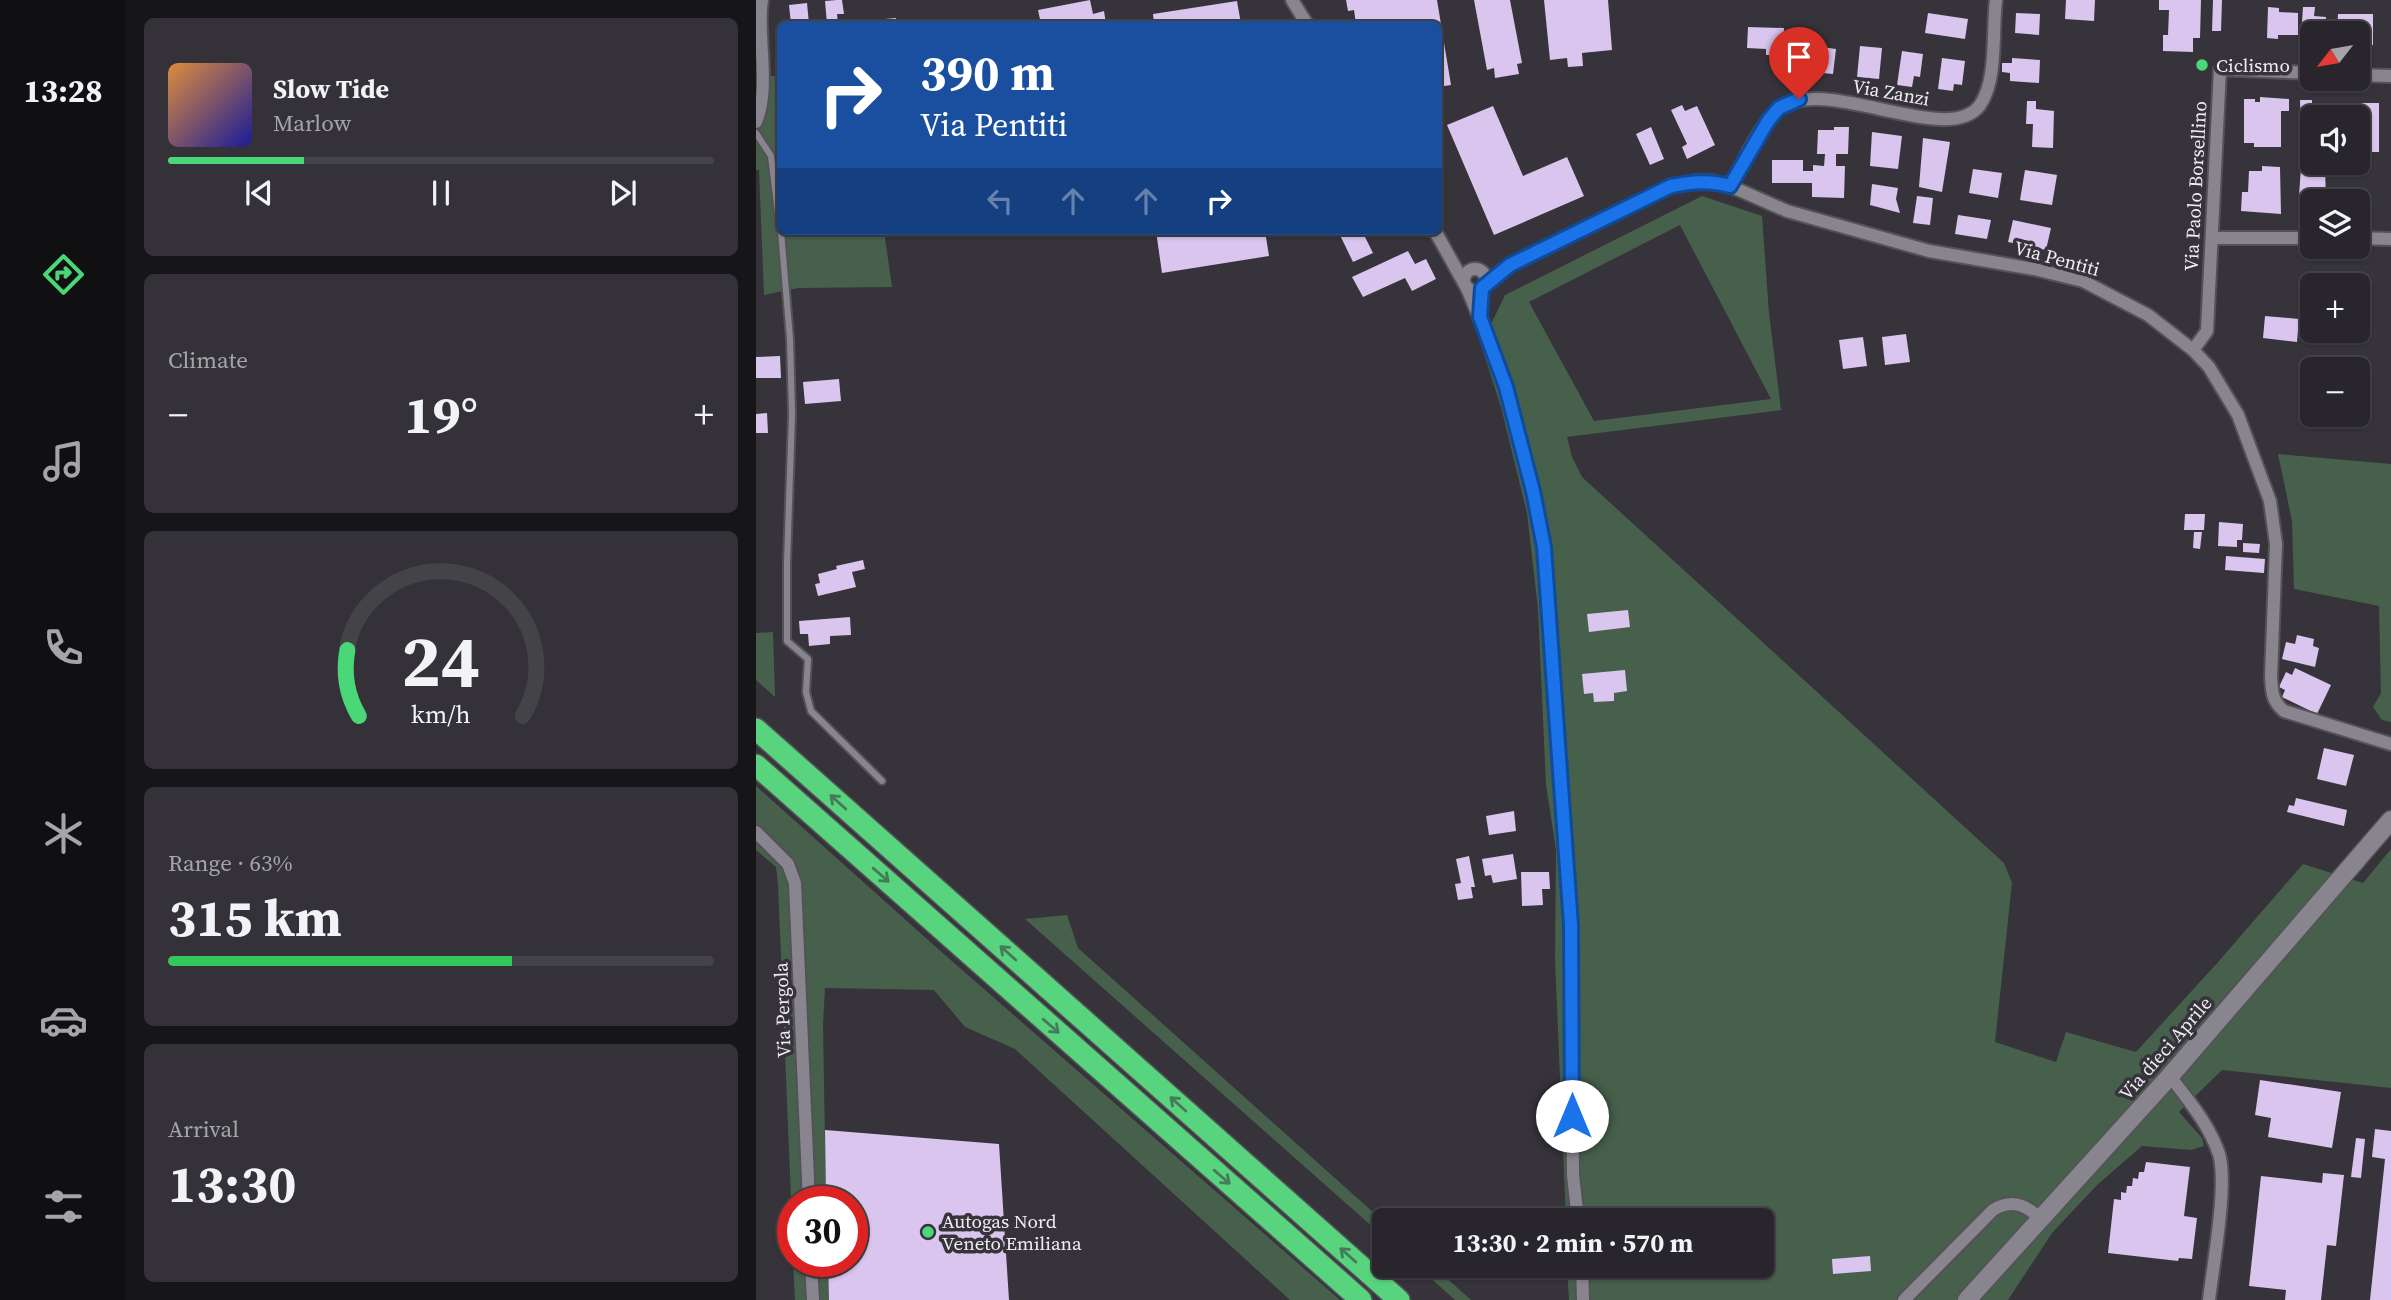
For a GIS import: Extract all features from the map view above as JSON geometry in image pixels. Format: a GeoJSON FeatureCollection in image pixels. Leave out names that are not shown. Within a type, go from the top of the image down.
{"type":"FeatureCollection","features":[{"type":"Feature","properties":{"kind":"highway"},"geometry":{"type":"LineString","coordinates":[[756,729],[1399,1300]]}},
{"type":"Feature","properties":{"kind":"highway"},"geometry":{"type":"LineString","coordinates":[[756,765],[1361,1300]]}},
{"type":"Feature","properties":{"kind":"main road","name":"Via dieci Aprile"},"geometry":{"type":"LineString","coordinates":[[1967,1300],[2169,1076],[2391,820]]}},
{"type":"Feature","properties":{"kind":"street"},"geometry":{"type":"LineString","coordinates":[[756,122],[761,99],[759,21],[762,0]]}},
{"type":"Feature","properties":{"kind":"street"},"geometry":{"type":"LineString","coordinates":[[1292,0],[1305,21]]}},
{"type":"Feature","properties":{"kind":"street","name":"Via Zanzi"},"geometry":{"type":"LineString","coordinates":[[1730,186],[1768,121],[1779,108],[1799,99],[1851,103],[1943,120],[1972,113],[1980,104],[1989,81],[1996,0]]}},
{"type":"Feature","properties":{"kind":"street","name":"Via Paolo Borsellino"},"geometry":{"type":"LineString","coordinates":[[2193,351],[2207,331],[2220,69],[2300,72]]}},
{"type":"Feature","properties":{"kind":"street"},"geometry":{"type":"LineString","coordinates":[[2370,75],[2391,76]]}},
{"type":"Feature","properties":{"kind":"street","name":"Via Pentiti"},"geometry":{"type":"LineString","coordinates":[[1480,278],[1671,186],[1711,181],[1730,186],[1787,211],[1930,251],[2034,269],[2083,281],[2148,315],[2193,351],[2209,367],[2238,415],[2270,501],[2276,544],[2271,677],[2275,704],[2284,711],[2391,744]]}},
{"type":"Feature","properties":{"kind":"street"},"geometry":{"type":"LineString","coordinates":[[1436,235],[1465,285],[1500,367],[1533,491],[1544,547],[1571,925],[1573,1175],[1577,1208]]}},
{"type":"Feature","properties":{"kind":"street"},"geometry":{"type":"LineString","coordinates":[[2213,238],[2300,238]]}},
{"type":"Feature","properties":{"kind":"street"},"geometry":{"type":"LineString","coordinates":[[2370,239],[2391,239]]}},
{"type":"Feature","properties":{"kind":"street"},"geometry":{"type":"LineString","coordinates":[[1444,248],[1480,278]]}},
{"type":"Feature","properties":{"kind":"street"},"geometry":{"type":"LineString","coordinates":[[1465,285],[1472,290],[1480,278]]}},
{"type":"Feature","properties":{"kind":"street"},"geometry":{"type":"LineString","coordinates":[[1480,278],[1480,317]]}},
{"type":"Feature","properties":{"kind":"street","name":"Via Pergola"},"geometry":{"type":"LineString","coordinates":[[756,832],[788,864],[795,883],[808,1186]]}},
{"type":"Feature","properties":{"kind":"street"},"geometry":{"type":"LineString","coordinates":[[2169,1076],[2204,1122],[2220,1156],[2221,1191],[2209,1300]]}},
{"type":"Feature","properties":{"kind":"street"},"geometry":{"type":"LineString","coordinates":[[1904,1300],[2002,1204],[2012,1203],[2032,1211],[2040,1219]]}},
{"type":"Feature","properties":{"kind":"street"},"geometry":{"type":"LineString","coordinates":[[812,1277],[813,1300]]}},
{"type":"Feature","properties":{"kind":"street"},"geometry":{"type":"LineString","coordinates":[[1582,1278],[1583,1300]]}},
{"type":"Feature","properties":{"kind":"lane"},"geometry":{"type":"LineString","coordinates":[[756,133],[771,156],[777,200]]}},
{"type":"Feature","properties":{"kind":"lane"},"geometry":{"type":"LineString","coordinates":[[781,235],[790,339],[792,415],[787,641],[808,659],[806,692],[811,711],[882,781]]}},
{"type":"Feature","properties":{"kind":"green space"},"geometry":{"type":"Polygon","coordinates":[[[756,3],[769,76],[777,76],[777,235],[885,235],[892,287],[798,288],[764,295],[759,170],[756,170],[756,3]]]}},
{"type":"Feature","properties":{"kind":"green space"},"geometry":{"type":"Polygon","coordinates":[[[1702,196],[1762,216],[1769,313],[1781,410],[1567,437],[1572,457],[1582,477],[2004,863],[2012,883],[1995,1042],[2056,1062],[2066,1032],[2136,1052],[2303,864],[2363,883],[2391,849],[2391,1088],[2222,1070],[2179,1112],[2202,1138],[2204,1146],[2191,1150],[2142,1146],[2097,1185],[2052,1233],[2008,1300],[1569,1300],[1568,1278],[1774,1278],[1774,1208],[1565,1208],[1555,960],[1556,850],[1546,785],[1538,609],[1527,513],[1501,407],[1481,345],[1505,295],[1702,196]],[[1680,225],[1529,302],[1594,421],[1771,399],[1680,225]]]}},
{"type":"Feature","properties":{"kind":"green space"},"geometry":{"type":"Polygon","coordinates":[[[2278,454],[2391,464],[2391,722],[2382,720],[2373,707],[2381,693],[2379,606],[2294,589],[2292,521],[2278,454]]]}},
{"type":"Feature","properties":{"kind":"green space"},"geometry":{"type":"Polygon","coordinates":[[[773,632],[775,697],[756,680],[756,633],[773,632]]]}},
{"type":"Feature","properties":{"kind":"green space"},"geometry":{"type":"Polygon","coordinates":[[[756,786],[1340,1300],[1290,1300],[1015,1049],[965,1027],[934,990],[825,988],[823,1024],[826,1186],[790,1186],[778,884],[776,867],[756,850],[756,786]]]}},
{"type":"Feature","properties":{"kind":"green space"},"geometry":{"type":"Polygon","coordinates":[[[1067,915],[1078,948],[1372,1211],[1372,1226],[1025,919],[1067,915]]]}},
{"type":"Feature","properties":{"kind":"green space"},"geometry":{"type":"Polygon","coordinates":[[[794,1277],[828,1277],[829,1300],[795,1300],[794,1277]]]}},
{"type":"Feature","properties":{"kind":"green space"},"geometry":{"type":"Polygon","coordinates":[[[1430,1278],[1446,1278],[1471,1300],[1455,1300],[1430,1278]]]}},
{"type":"Feature","properties":{"kind":"building"},"geometry":{"type":"Polygon","coordinates":[[[842,0],[844,14],[837,14],[838,21],[827,21],[825,1],[842,0]]]}},
{"type":"Feature","properties":{"kind":"building"},"geometry":{"type":"Polygon","coordinates":[[[1090,0],[1093,14],[1104,11],[1106,21],[1040,21],[1038,10],[1090,0]]]}},
{"type":"Feature","properties":{"kind":"building"},"geometry":{"type":"Polygon","coordinates":[[[1346,0],[1437,0],[1440,21],[1356,21],[1354,10],[1348,11],[1346,0]]]}},
{"type":"Feature","properties":{"kind":"building"},"geometry":{"type":"Polygon","coordinates":[[[1474,0],[1510,0],[1522,63],[1517,64],[1519,74],[1495,78],[1494,68],[1487,70],[1474,0]]]}},
{"type":"Feature","properties":{"kind":"building"},"geometry":{"type":"Polygon","coordinates":[[[1544,0],[1608,0],[1612,50],[1582,53],[1583,66],[1568,67],[1567,58],[1550,60],[1544,0]]]}},
{"type":"Feature","properties":{"kind":"building"},"geometry":{"type":"Polygon","coordinates":[[[2066,0],[2095,0],[2094,21],[2065,19],[2066,0]]]}},
{"type":"Feature","properties":{"kind":"building"},"geometry":{"type":"Polygon","coordinates":[[[2159,0],[2201,0],[2200,38],[2193,38],[2193,52],[2163,51],[2163,35],[2168,35],[2169,10],[2159,10],[2159,0]]]}},
{"type":"Feature","properties":{"kind":"building"},"geometry":{"type":"Polygon","coordinates":[[[2213,0],[2222,0],[2221,31],[2212,31],[2213,0]]]}},
{"type":"Feature","properties":{"kind":"building"},"geometry":{"type":"Polygon","coordinates":[[[1237,1],[1240,21],[1154,21],[1153,14],[1237,1]]]}},
{"type":"Feature","properties":{"kind":"building"},"geometry":{"type":"Polygon","coordinates":[[[807,3],[809,21],[791,21],[789,5],[807,3]]]}},
{"type":"Feature","properties":{"kind":"building"},"geometry":{"type":"Polygon","coordinates":[[[2268,7],[2279,8],[2279,12],[2298,13],[2298,35],[2267,38],[2268,7]]]}},
{"type":"Feature","properties":{"kind":"building"},"geometry":{"type":"Polygon","coordinates":[[[2303,7],[2315,7],[2314,16],[2326,17],[2326,21],[2302,21],[2303,7]]]}},
{"type":"Feature","properties":{"kind":"building"},"geometry":{"type":"Polygon","coordinates":[[[1928,13],[1968,19],[1965,39],[1925,33],[1928,13]]]}},
{"type":"Feature","properties":{"kind":"building"},"geometry":{"type":"Polygon","coordinates":[[[2016,13],[2040,14],[2039,35],[2015,33],[2016,13]]]}},
{"type":"Feature","properties":{"kind":"building"},"geometry":{"type":"Polygon","coordinates":[[[2338,14],[2373,14],[2373,45],[2370,45],[2370,21],[2338,21],[2338,14]]]}},
{"type":"Feature","properties":{"kind":"building"},"geometry":{"type":"Polygon","coordinates":[[[896,18],[896,21],[874,20],[896,18]]]}},
{"type":"Feature","properties":{"kind":"building"},"geometry":{"type":"Polygon","coordinates":[[[1748,27],[1784,28],[1783,55],[1766,55],[1766,49],[1747,48],[1748,27]]]}},
{"type":"Feature","properties":{"kind":"building"},"geometry":{"type":"Polygon","coordinates":[[[1442,30],[1451,85],[1442,86],[1442,30]]]}},
{"type":"Feature","properties":{"kind":"building"},"geometry":{"type":"Polygon","coordinates":[[[1815,46],[1836,49],[1833,74],[1812,72],[1815,46]]]}},
{"type":"Feature","properties":{"kind":"building"},"geometry":{"type":"Polygon","coordinates":[[[1860,46],[1882,48],[1879,79],[1857,77],[1860,46]]]}},
{"type":"Feature","properties":{"kind":"building"},"geometry":{"type":"Polygon","coordinates":[[[1902,51],[1923,54],[1920,77],[1914,76],[1912,87],[1897,85],[1902,51]]]}},
{"type":"Feature","properties":{"kind":"building"},"geometry":{"type":"Polygon","coordinates":[[[1942,58],[1965,61],[1962,85],[1954,84],[1953,91],[1938,89],[1942,58]]]}},
{"type":"Feature","properties":{"kind":"building"},"geometry":{"type":"Polygon","coordinates":[[[2012,58],[2040,60],[2039,83],[2010,81],[2010,73],[2002,72],[2002,63],[2012,63],[2012,58]]]}},
{"type":"Feature","properties":{"kind":"building"},"geometry":{"type":"Polygon","coordinates":[[[2260,97],[2289,99],[2289,111],[2281,111],[2281,147],[2254,147],[2254,143],[2244,143],[2244,99],[2260,102],[2260,97]]]}},
{"type":"Feature","properties":{"kind":"building"},"geometry":{"type":"Polygon","coordinates":[[[2300,100],[2329,103],[2329,105],[2300,105],[2300,100]]]}},
{"type":"Feature","properties":{"kind":"building"},"geometry":{"type":"Polygon","coordinates":[[[2027,101],[2036,101],[2036,109],[2054,111],[2053,148],[2032,147],[2033,124],[2026,124],[2027,101]]]}},
{"type":"Feature","properties":{"kind":"building"},"geometry":{"type":"Polygon","coordinates":[[[2379,103],[2379,152],[2370,152],[2370,105],[2360,105],[2379,103]]]}},
{"type":"Feature","properties":{"kind":"building"},"geometry":{"type":"Polygon","coordinates":[[[1682,105],[1685,111],[1697,106],[1715,145],[1687,159],[1682,147],[1687,144],[1671,110],[1682,105]]]}},
{"type":"Feature","properties":{"kind":"building"},"geometry":{"type":"Polygon","coordinates":[[[1493,106],[1523,176],[1567,157],[1584,196],[1494,235],[1447,125],[1493,106]]]}},
{"type":"Feature","properties":{"kind":"building"},"geometry":{"type":"Polygon","coordinates":[[[1651,127],[1664,159],[1650,165],[1636,134],[1651,127]]]}},
{"type":"Feature","properties":{"kind":"building"},"geometry":{"type":"Polygon","coordinates":[[[1834,127],[1849,127],[1848,154],[1836,154],[1836,166],[1845,166],[1844,198],[1812,197],[1812,183],[1772,183],[1772,160],[1803,160],[1803,171],[1813,171],[1813,165],[1824,166],[1825,154],[1817,154],[1818,130],[1834,130],[1834,127]]]}},
{"type":"Feature","properties":{"kind":"building"},"geometry":{"type":"Polygon","coordinates":[[[1872,132],[1902,136],[1898,169],[1870,166],[1872,132]]]}},
{"type":"Feature","properties":{"kind":"building"},"geometry":{"type":"Polygon","coordinates":[[[1923,138],[1950,142],[1942,192],[1919,187],[1923,138]]]}},
{"type":"Feature","properties":{"kind":"building"},"geometry":{"type":"Polygon","coordinates":[[[2262,166],[2280,167],[2281,214],[2241,211],[2242,192],[2248,192],[2249,171],[2262,171],[2262,166]]]}},
{"type":"Feature","properties":{"kind":"building"},"geometry":{"type":"Polygon","coordinates":[[[1973,169],[2002,173],[1998,198],[1969,193],[1973,169]]]}},
{"type":"Feature","properties":{"kind":"building"},"geometry":{"type":"Polygon","coordinates":[[[2025,170],[2057,175],[2052,205],[2020,200],[2025,170]]]}},
{"type":"Feature","properties":{"kind":"building"},"geometry":{"type":"Polygon","coordinates":[[[2300,175],[2325,175],[2326,189],[2300,189],[2298,210],[2300,175]]]}},
{"type":"Feature","properties":{"kind":"building"},"geometry":{"type":"Polygon","coordinates":[[[1872,184],[1898,188],[1896,199],[1900,213],[1870,205],[1872,184]]]}},
{"type":"Feature","properties":{"kind":"building"},"geometry":{"type":"Polygon","coordinates":[[[1917,196],[1933,198],[1930,225],[1913,223],[1917,196]]]}},
{"type":"Feature","properties":{"kind":"building"},"geometry":{"type":"Polygon","coordinates":[[[1958,215],[1991,220],[1987,239],[1955,234],[1958,215]]]}},
{"type":"Feature","properties":{"kind":"building"},"geometry":{"type":"Polygon","coordinates":[[[2013,220],[2051,228],[2046,250],[2008,242],[2013,220]]]}},
{"type":"Feature","properties":{"kind":"building"},"geometry":{"type":"Polygon","coordinates":[[[1157,235],[1266,235],[1269,256],[1162,273],[1157,235]]]}},
{"type":"Feature","properties":{"kind":"building"},"geometry":{"type":"Polygon","coordinates":[[[1340,235],[1364,235],[1373,253],[1353,262],[1340,235]]]}},
{"type":"Feature","properties":{"kind":"building"},"geometry":{"type":"Polygon","coordinates":[[[1408,251],[1415,264],[1426,259],[1436,279],[1412,291],[1405,278],[1363,297],[1352,277],[1408,251]]]}},
{"type":"Feature","properties":{"kind":"building"},"geometry":{"type":"Polygon","coordinates":[[[2265,316],[2299,319],[2297,342],[2263,338],[2265,316]]]}},
{"type":"Feature","properties":{"kind":"building"},"geometry":{"type":"Polygon","coordinates":[[[1906,334],[1910,362],[1885,365],[1882,337],[1906,334]]]}},
{"type":"Feature","properties":{"kind":"building"},"geometry":{"type":"Polygon","coordinates":[[[1863,337],[1867,366],[1843,369],[1839,340],[1863,337]]]}},
{"type":"Feature","properties":{"kind":"building"},"geometry":{"type":"Polygon","coordinates":[[[780,356],[781,378],[756,378],[756,357],[780,356]]]}},
{"type":"Feature","properties":{"kind":"building"},"geometry":{"type":"Polygon","coordinates":[[[839,379],[841,401],[805,404],[803,382],[839,379]]]}},
{"type":"Feature","properties":{"kind":"building"},"geometry":{"type":"Polygon","coordinates":[[[767,413],[768,433],[756,433],[756,414],[767,413]]]}},
{"type":"Feature","properties":{"kind":"building"},"geometry":{"type":"Polygon","coordinates":[[[2185,514],[2205,514],[2204,530],[2184,530],[2185,514]]]}},
{"type":"Feature","properties":{"kind":"building"},"geometry":{"type":"Polygon","coordinates":[[[2219,522],[2243,524],[2242,540],[2237,540],[2237,547],[2218,546],[2219,522]]]}},
{"type":"Feature","properties":{"kind":"building"},"geometry":{"type":"Polygon","coordinates":[[[2194,532],[2202,532],[2200,549],[2193,548],[2194,532]]]}},
{"type":"Feature","properties":{"kind":"building"},"geometry":{"type":"Polygon","coordinates":[[[2243,543],[2260,544],[2259,553],[2243,552],[2243,543]]]}},
{"type":"Feature","properties":{"kind":"building"},"geometry":{"type":"Polygon","coordinates":[[[2226,556],[2265,559],[2264,573],[2225,570],[2226,556]]]}},
{"type":"Feature","properties":{"kind":"building"},"geometry":{"type":"Polygon","coordinates":[[[863,560],[865,569],[852,572],[856,587],[818,596],[815,584],[820,583],[818,574],[837,569],[836,566],[863,560]]]}},
{"type":"Feature","properties":{"kind":"building"},"geometry":{"type":"Polygon","coordinates":[[[1628,610],[1630,627],[1589,632],[1587,614],[1628,610]]]}},
{"type":"Feature","properties":{"kind":"building"},"geometry":{"type":"Polygon","coordinates":[[[850,617],[851,635],[830,636],[830,644],[809,646],[808,634],[800,634],[799,621],[850,617]]]}},
{"type":"Feature","properties":{"kind":"building"},"geometry":{"type":"Polygon","coordinates":[[[2297,635],[2314,639],[2313,646],[2319,648],[2315,667],[2282,659],[2286,642],[2295,644],[2297,635]]]}},
{"type":"Feature","properties":{"kind":"building"},"geometry":{"type":"Polygon","coordinates":[[[2295,668],[2331,685],[2317,714],[2282,697],[2285,690],[2279,687],[2286,672],[2292,675],[2295,668]]]}},
{"type":"Feature","properties":{"kind":"building"},"geometry":{"type":"Polygon","coordinates":[[[1625,670],[1627,691],[1614,693],[1614,701],[1594,702],[1593,693],[1584,694],[1582,674],[1625,670]]]}},
{"type":"Feature","properties":{"kind":"building"},"geometry":{"type":"Polygon","coordinates":[[[2324,748],[2354,755],[2346,786],[2317,779],[2324,748]]]}},
{"type":"Feature","properties":{"kind":"building"},"geometry":{"type":"Polygon","coordinates":[[[2296,798],[2347,810],[2344,826],[2287,812],[2289,805],[2294,806],[2296,798]]]}},
{"type":"Feature","properties":{"kind":"building"},"geometry":{"type":"Polygon","coordinates":[[[1514,811],[1516,831],[1489,835],[1486,816],[1514,811]]]}},
{"type":"Feature","properties":{"kind":"building"},"geometry":{"type":"Polygon","coordinates":[[[1513,854],[1517,879],[1493,883],[1491,875],[1485,876],[1482,859],[1513,854]]]}},
{"type":"Feature","properties":{"kind":"building"},"geometry":{"type":"Polygon","coordinates":[[[1469,856],[1475,887],[1471,887],[1473,898],[1458,900],[1455,884],[1461,883],[1456,859],[1469,856]]]}},
{"type":"Feature","properties":{"kind":"building"},"geometry":{"type":"Polygon","coordinates":[[[1521,872],[1549,872],[1550,889],[1542,889],[1543,905],[1522,906],[1521,872]]]}},
{"type":"Feature","properties":{"kind":"building"},"geometry":{"type":"Polygon","coordinates":[[[2260,1080],[2341,1092],[2332,1148],[2268,1137],[2271,1118],[2255,1115],[2260,1080]]]}},
{"type":"Feature","properties":{"kind":"building"},"geometry":{"type":"Polygon","coordinates":[[[2375,1129],[2391,1131],[2391,1300],[2370,1300],[2385,1159],[2372,1157],[2375,1129]]]}},
{"type":"Feature","properties":{"kind":"building","name":"Autogas Nord Veneto Emiliana"},"geometry":{"type":"Polygon","coordinates":[[[825,1130],[999,1144],[1009,1300],[829,1300],[828,1277],[868,1277],[868,1186],[826,1186],[825,1130]]]}},
{"type":"Feature","properties":{"kind":"building"},"geometry":{"type":"Polygon","coordinates":[[[2356,1138],[2365,1139],[2361,1178],[2351,1177],[2356,1138]]]}},
{"type":"Feature","properties":{"kind":"building"},"geometry":{"type":"Polygon","coordinates":[[[2146,1162],[2190,1167],[2184,1216],[2197,1218],[2192,1259],[2179,1258],[2178,1261],[2108,1253],[2114,1199],[2121,1200],[2121,1192],[2126,1193],[2127,1186],[2132,1186],[2133,1178],[2138,1179],[2139,1172],[2144,1172],[2146,1162]]]}},
{"type":"Feature","properties":{"kind":"building"},"geometry":{"type":"Polygon","coordinates":[[[2323,1173],[2344,1175],[2336,1246],[2327,1245],[2321,1300],[2285,1300],[2286,1290],[2249,1286],[2261,1176],[2322,1183],[2323,1173]]]}},
{"type":"Feature","properties":{"kind":"building"},"geometry":{"type":"Polygon","coordinates":[[[1870,1256],[1871,1271],[1833,1274],[1832,1259],[1870,1256]]]}},
{"type":"Feature","properties":{"kind":"place","name":"Ciclismo"},"geometry":{"type":"Point","coordinates":[2202,65]}},
{"type":"Feature","properties":{"kind":"place","name":"Autogas Nord Veneto Emiliana"},"geometry":{"type":"Point","coordinates":[928,1232]}},
{"type":"Feature","properties":{"kind":"route"},"geometry":{"type":"LineString","coordinates":[[1572,1116],[1571,925],[1544,547],[1533,491],[1506,387],[1480,317],[1482,288],[1510,265],[1671,186],[1696,181],[1711,181],[1730,186],[1768,121],[1779,108],[1799,99]]}}]}
